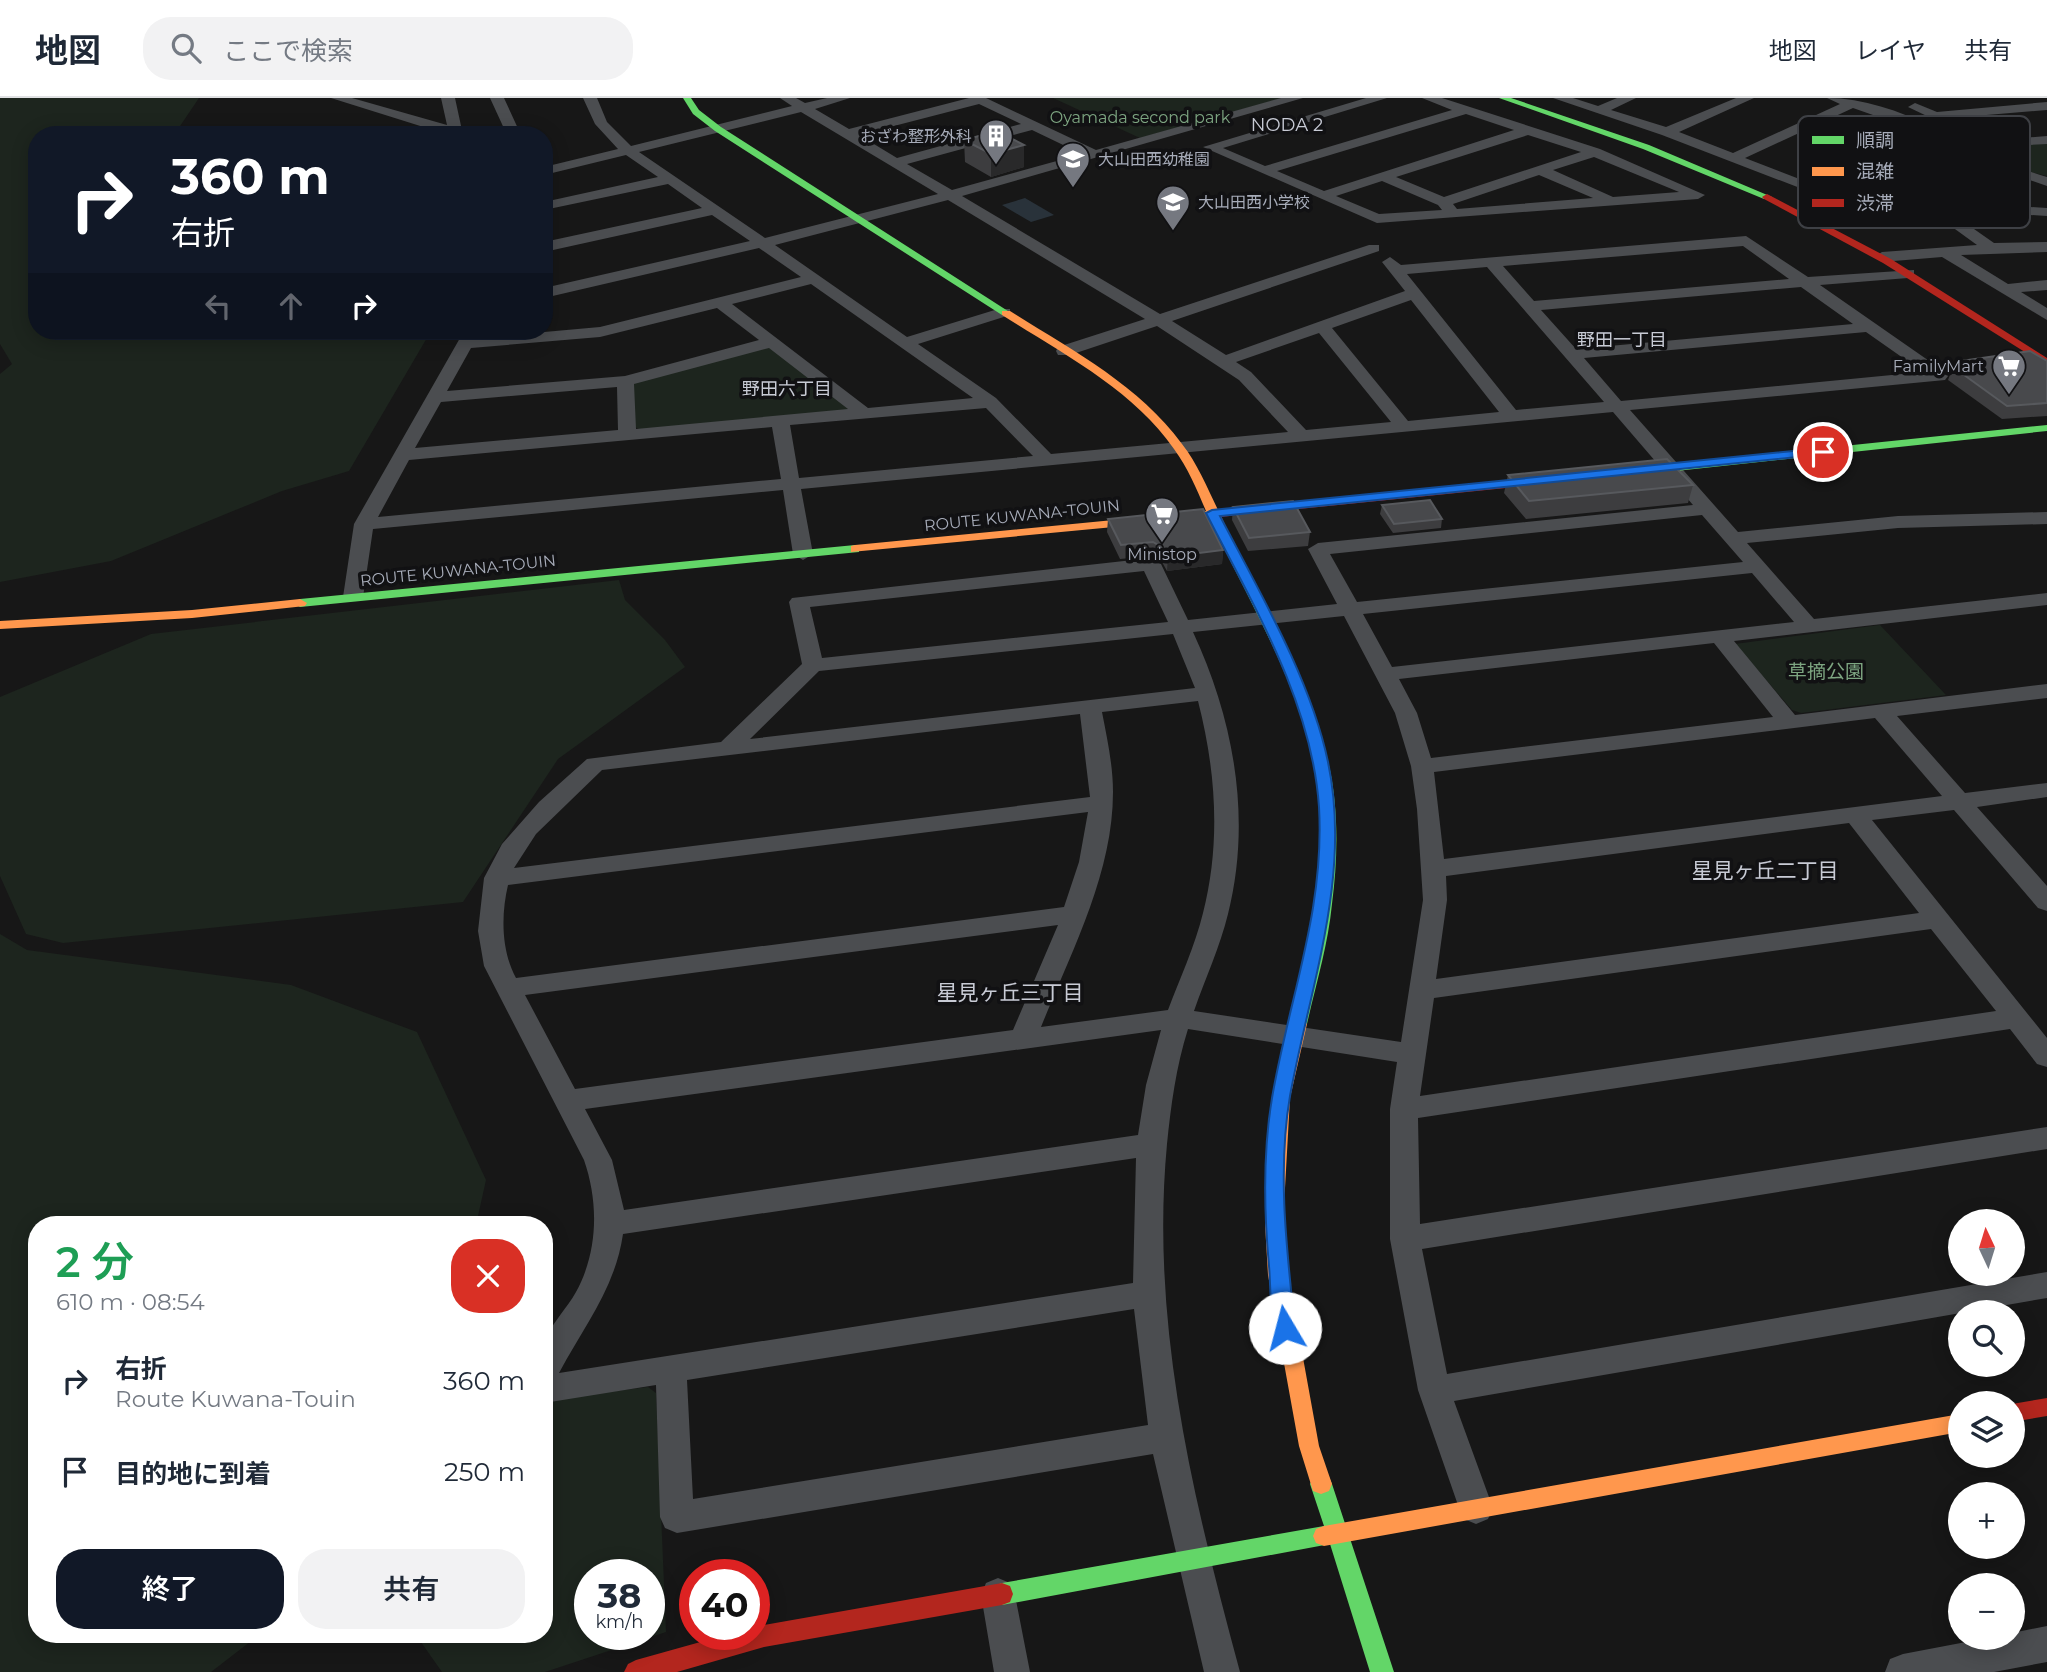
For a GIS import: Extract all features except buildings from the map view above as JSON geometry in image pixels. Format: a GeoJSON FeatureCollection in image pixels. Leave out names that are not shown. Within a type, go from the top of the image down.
{"type":"FeatureCollection","features":[{"type":"Feature","properties":{"kind":"street"},"geometry":{"type":"LineString","coordinates":[[338,98],[432,126]]}},
{"type":"Feature","properties":{"kind":"street"},"geometry":{"type":"LineString","coordinates":[[448,98],[454,126]]}},
{"type":"Feature","properties":{"kind":"street"},"geometry":{"type":"LineString","coordinates":[[497,98],[510,126]]}},
{"type":"Feature","properties":{"kind":"street"},"geometry":{"type":"LineString","coordinates":[[590,98],[600,123],[630,150],[990,402],[1045,459]]}},
{"type":"Feature","properties":{"kind":"street"},"geometry":{"type":"LineString","coordinates":[[687,98],[696,113],[718,129],[1064,351],[1143,406],[1179,447],[1265,617],[1309,719],[1321,763],[1326,808],[1324,901],[1281,1098],[1274,1224],[1278,1275],[1308,1446],[1382,1672]]}},
{"type":"Feature","properties":{"kind":"street"},"geometry":{"type":"LineString","coordinates":[[787,98],[1224,361],[1245,376],[1302,436]]}},
{"type":"Feature","properties":{"kind":"street"},"geometry":{"type":"LineString","coordinates":[[553,165],[630,150],[843,98]]}},
{"type":"Feature","properties":{"kind":"street"},"geometry":{"type":"LineString","coordinates":[[553,291],[859,221],[1296,98]]}},
{"type":"Feature","properties":{"kind":"street"},"geometry":{"type":"LineString","coordinates":[[1177,132],[1377,219],[1448,208],[1698,195],[1595,152],[1429,98]]}},
{"type":"Feature","properties":{"kind":"street"},"geometry":{"type":"LineString","coordinates":[[1503,98],[1708,170],[1798,212]]}},
{"type":"Feature","properties":{"kind":"street"},"geometry":{"type":"LineString","coordinates":[[1560,98],[1667,132],[1798,183]]}},
{"type":"Feature","properties":{"kind":"street"},"geometry":{"type":"LineString","coordinates":[[1599,110],[1629,98]]}},
{"type":"Feature","properties":{"kind":"street"},"geometry":{"type":"LineString","coordinates":[[1667,132],[1747,98]]}},
{"type":"Feature","properties":{"kind":"street"},"geometry":{"type":"LineString","coordinates":[[1835,98],[1889,116]]}},
{"type":"Feature","properties":{"kind":"street"},"geometry":{"type":"LineString","coordinates":[[1884,98],[1936,116],[2047,106]]}},
{"type":"Feature","properties":{"kind":"street"},"geometry":{"type":"LineString","coordinates":[[846,135],[979,99],[1096,155]]}},
{"type":"Feature","properties":{"kind":"street"},"geometry":{"type":"LineString","coordinates":[[1210,147],[1374,99]]}},
{"type":"Feature","properties":{"kind":"street"},"geometry":{"type":"LineString","coordinates":[[1825,116],[1853,103]]}},
{"type":"Feature","properties":{"kind":"street"},"geometry":{"type":"LineString","coordinates":[[1265,170],[1466,110]]}},
{"type":"Feature","properties":{"kind":"street"},"geometry":{"type":"LineString","coordinates":[[1322,196],[1528,131],[1562,117]]}},
{"type":"Feature","properties":{"kind":"street"},"geometry":{"type":"LineString","coordinates":[[894,163],[1034,125]]}},
{"type":"Feature","properties":{"kind":"street"},"geometry":{"type":"LineString","coordinates":[[1735,157],[1798,128]]}},
{"type":"Feature","properties":{"kind":"street"},"geometry":{"type":"LineString","coordinates":[[1382,176],[1448,208],[1540,170],[1595,152]]}},
{"type":"Feature","properties":{"kind":"street"},"geometry":{"type":"LineString","coordinates":[[1540,170],[1612,201]]}},
{"type":"Feature","properties":{"kind":"street"},"geometry":{"type":"LineString","coordinates":[[2030,176],[2047,182]]}},
{"type":"Feature","properties":{"kind":"street"},"geometry":{"type":"LineString","coordinates":[[553,204],[670,179]]}},
{"type":"Feature","properties":{"kind":"street"},"geometry":{"type":"LineString","coordinates":[[553,245],[715,210]]}},
{"type":"Feature","properties":{"kind":"street"},"geometry":{"type":"LineString","coordinates":[[1830,228],[1908,273],[2047,363]]}},
{"type":"Feature","properties":{"kind":"street"},"geometry":{"type":"LineString","coordinates":[[1963,228],[1991,248]]}},
{"type":"Feature","properties":{"kind":"street"},"geometry":{"type":"LineString","coordinates":[[365,524],[1939,376],[1746,241],[1398,270]]}},
{"type":"Feature","properties":{"kind":"street"},"geometry":{"type":"LineString","coordinates":[[1064,351],[1373,246],[1398,270],[1511,416]]}},
{"type":"Feature","properties":{"kind":"street"},"geometry":{"type":"LineString","coordinates":[[1882,257],[1991,248],[2047,247]]}},
{"type":"Feature","properties":{"kind":"street"},"geometry":{"type":"LineString","coordinates":[[1945,252],[2047,316]]}},
{"type":"Feature","properties":{"kind":"street"},"geometry":{"type":"LineString","coordinates":[[1491,262],[1809,626]]}},
{"type":"Feature","properties":{"kind":"street"},"geometry":{"type":"LineString","coordinates":[[1530,306],[1908,273]]}},
{"type":"Feature","properties":{"kind":"street"},"geometry":{"type":"LineString","coordinates":[[553,334],[600,332],[813,279]]}},
{"type":"Feature","properties":{"kind":"street"},"geometry":{"type":"LineString","coordinates":[[2004,289],[2047,285]]}},
{"type":"Feature","properties":{"kind":"street"},"geometry":{"type":"LineString","coordinates":[[1224,361],[1415,293]]}},
{"type":"Feature","properties":{"kind":"street"},"geometry":{"type":"LineString","coordinates":[[720,302],[865,414]]}},
{"type":"Feature","properties":{"kind":"street"},"geometry":{"type":"LineString","coordinates":[[905,343],[1004,312]]}},
{"type":"Feature","properties":{"kind":"street"},"geometry":{"type":"LineString","coordinates":[[1322,326],[1403,426]]}},
{"type":"Feature","properties":{"kind":"street"},"geometry":{"type":"LineString","coordinates":[[1571,354],[1868,327]]}},
{"type":"Feature","properties":{"kind":"street"},"geometry":{"type":"LineString","coordinates":[[354,597],[365,524],[467,340]]}},
{"type":"Feature","properties":{"kind":"street"},"geometry":{"type":"LineString","coordinates":[[435,397],[625,381],[773,342]]}},
{"type":"Feature","properties":{"kind":"street"},"geometry":{"type":"LineString","coordinates":[[625,381],[627,435]]}},
{"type":"Feature","properties":{"kind":"street"},"geometry":{"type":"LineString","coordinates":[[402,455],[990,402]]}},
{"type":"Feature","properties":{"kind":"street"},"geometry":{"type":"LineString","coordinates":[[780,421],[803,554]]}},
{"type":"Feature","properties":{"kind":"street"},"geometry":{"type":"LineString","coordinates":[[1615,473],[2047,428]]}},
{"type":"Feature","properties":{"kind":"street","name":"ROUTE KUWANA-TOUIN"},"geometry":{"type":"LineString","coordinates":[[0,625],[192,614],[1573,478]]}},
{"type":"Feature","properties":{"kind":"street"},"geometry":{"type":"LineString","coordinates":[[1476,1508],[1434,1390],[1405,1239],[1404,1109],[1424,990],[1435,900],[1432,827],[1422,766],[1406,713],[1318,549],[1705,509]]}},
{"type":"Feature","properties":{"kind":"street"},"geometry":{"type":"LineString","coordinates":[[1731,539],[1898,522],[2047,518]]}},
{"type":"Feature","properties":{"kind":"street"},"geometry":{"type":"LineString","coordinates":[[813,665],[799,602],[1151,564],[1207,694],[1227,789],[1227,839],[1215,916],[1178,1018],[1160,1087],[1148,1185],[1147,1294],[1165,1437],[1192,1559],[1222,1672]]}},
{"type":"Feature","properties":{"kind":"street"},"geometry":{"type":"LineString","coordinates":[[728,748],[813,665],[1755,567]]}},
{"type":"Feature","properties":{"kind":"street"},"geometry":{"type":"LineString","coordinates":[[1387,674],[2047,599]]}},
{"type":"Feature","properties":{"kind":"street"},"geometry":{"type":"LineString","coordinates":[[1720,637],[1789,722]]}},
{"type":"Feature","properties":{"kind":"street"},"geometry":{"type":"LineString","coordinates":[[1422,766],[2047,691]]}},
{"type":"Feature","properties":{"kind":"street"},"geometry":{"type":"LineString","coordinates":[[553,1355],[587,1300],[603,1265],[608,1224],[608,1191],[604,1174],[496,966],[492,946],[489,908],[496,878],[507,856],[535,818],[595,764],[1207,694]]}},
{"type":"Feature","properties":{"kind":"street"},"geometry":{"type":"LineString","coordinates":[[1022,1040],[1086,875],[1101,803],[1099,756],[1090,707]]}},
{"type":"Feature","properties":{"kind":"street"},"geometry":{"type":"LineString","coordinates":[[1881,711],[2047,902]]}},
{"type":"Feature","properties":{"kind":"street"},"geometry":{"type":"LineString","coordinates":[[1434,869],[2047,790]]}},
{"type":"Feature","properties":{"kind":"street"},"geometry":{"type":"LineString","coordinates":[[496,878],[1101,803]]}},
{"type":"Feature","properties":{"kind":"street"},"geometry":{"type":"LineString","coordinates":[[1854,814],[2047,1057]]}},
{"type":"Feature","properties":{"kind":"street"},"geometry":{"type":"LineString","coordinates":[[509,988],[1071,915]]}},
{"type":"Feature","properties":{"kind":"street"},"geometry":{"type":"LineString","coordinates":[[1424,990],[1937,919]]}},
{"type":"Feature","properties":{"kind":"street"},"geometry":{"type":"LineString","coordinates":[[567,1101],[1178,1018],[1412,1054]]}},
{"type":"Feature","properties":{"kind":"street"},"geometry":{"type":"LineString","coordinates":[[1404,1109],[2016,1018]]}},
{"type":"Feature","properties":{"kind":"street"},"geometry":{"type":"LineString","coordinates":[[1405,1239],[2047,1138]]}},
{"type":"Feature","properties":{"kind":"street"},"geometry":{"type":"LineString","coordinates":[[608,1224],[1153,1144]]}},
{"type":"Feature","properties":{"kind":"street"},"geometry":{"type":"LineString","coordinates":[[1434,1390],[2047,1286]]}},
{"type":"Feature","properties":{"kind":"street"},"geometry":{"type":"LineString","coordinates":[[553,1388],[1147,1294]]}},
{"type":"Feature","properties":{"kind":"street"},"geometry":{"type":"LineString","coordinates":[[671,1369],[677,1517],[1165,1437]]}},
{"type":"Feature","properties":{"kind":"street"},"geometry":{"type":"LineString","coordinates":[[2025,1411],[2047,1407]]}},
{"type":"Feature","properties":{"kind":"street"},"geometry":{"type":"LineString","coordinates":[[636,1672],[764,1636],[1948,1425]]}},
{"type":"Feature","properties":{"kind":"street"},"geometry":{"type":"LineString","coordinates":[[998,1595],[1012,1672]]}},
{"type":"Feature","properties":{"kind":"street"},"geometry":{"type":"LineString","coordinates":[[1903,1672],[2047,1644]]}},
{"type":"Feature","properties":{"kind":"green space"},"geometry":{"type":"Polygon","coordinates":[[[0,98],[199,98],[180,126],[28,126],[28,340],[426,340],[349,471],[282,491],[111,561],[0,582],[0,374],[12,364],[0,344],[0,98]]]}},
{"type":"Feature","properties":{"kind":"green space","name":"Oyamada second park"},"geometry":{"type":"Polygon","coordinates":[[[1053,98],[1283,98],[1140,138],[1053,98]]]}},
{"type":"Feature","properties":{"kind":"green space"},"geometry":{"type":"Polygon","coordinates":[[[2047,142],[2047,176],[2030,172],[2030,144],[2047,142]]]}},
{"type":"Feature","properties":{"kind":"green space"},"geometry":{"type":"Polygon","coordinates":[[[773,348],[848,408],[847,411],[642,430],[634,427],[633,385],[637,381],[773,348]]]}},
{"type":"Feature","properties":{"kind":"green space"},"geometry":{"type":"Polygon","coordinates":[[[619,580],[625,600],[665,640],[685,667],[558,759],[463,902],[63,943],[26,934],[0,876],[0,697],[151,634],[619,580]]]}},
{"type":"Feature","properties":{"kind":"green space","name":"草摘公園"},"geometry":{"type":"Polygon","coordinates":[[[1880,625],[1946,695],[1801,713],[1792,710],[1735,644],[1880,625]]]}},
{"type":"Feature","properties":{"kind":"green space"},"geometry":{"type":"Polygon","coordinates":[[[0,934],[27,950],[291,985],[417,1032],[486,1180],[478,1216],[28,1216],[28,1643],[249,1643],[211,1672],[0,1672],[0,934]]]}},
{"type":"Feature","properties":{"kind":"green space"},"geometry":{"type":"Polygon","coordinates":[[[648,1387],[656,1393],[663,1559],[574,1559],[574,1650],[612,1650],[545,1672],[442,1672],[422,1643],[553,1643],[553,1399],[648,1387]]]}},
{"type":"Feature","properties":{"kind":"shaded area"},"geometry":{"type":"Polygon","coordinates":[[[1025,198],[1054,215],[1031,222],[1002,205],[1025,198]]]}},
{"type":"Feature","properties":{"kind":"traffic: fast"},"geometry":{"type":"LineString","coordinates":[[687,98],[696,112],[718,129],[1006,313]]}},
{"type":"Feature","properties":{"kind":"traffic: fast"},"geometry":{"type":"LineString","coordinates":[[1503,98],[1646,147],[1767,197]]}},
{"type":"Feature","properties":{"kind":"traffic: fast"},"geometry":{"type":"LineString","coordinates":[[1630,472],[2047,428]]}},
{"type":"Feature","properties":{"kind":"traffic: fast"},"geometry":{"type":"LineString","coordinates":[[1227,542],[1293,677],[1314,733],[1324,777],[1328,841],[1324,906],[1298,1024]]}},
{"type":"Feature","properties":{"kind":"traffic: fast"},"geometry":{"type":"LineString","coordinates":[[300,603],[855,549]]}},
{"type":"Feature","properties":{"kind":"traffic: fast"},"geometry":{"type":"LineString","coordinates":[[1321,1484],[1382,1672]]}},
{"type":"Feature","properties":{"kind":"traffic: fast"},"geometry":{"type":"LineString","coordinates":[[1002,1594],[1324,1536]]}},
{"type":"Feature","properties":{"kind":"traffic: slow"},"geometry":{"type":"LineString","coordinates":[[1006,313],[1099,372],[1143,406],[1179,447],[1227,542]]}},
{"type":"Feature","properties":{"kind":"traffic: slow"},"geometry":{"type":"LineString","coordinates":[[855,549],[1220,513]]}},
{"type":"Feature","properties":{"kind":"traffic: slow"},"geometry":{"type":"LineString","coordinates":[[0,625],[192,614],[300,603]]}},
{"type":"Feature","properties":{"kind":"traffic: slow"},"geometry":{"type":"LineString","coordinates":[[1298,1024],[1281,1098],[1274,1224],[1278,1275],[1309,1446],[1321,1484]]}},
{"type":"Feature","properties":{"kind":"traffic: slow"},"geometry":{"type":"LineString","coordinates":[[1324,1536],[1948,1425]]}},
{"type":"Feature","properties":{"kind":"traffic: jam"},"geometry":{"type":"LineString","coordinates":[[1767,197],[1798,214]]}},
{"type":"Feature","properties":{"kind":"traffic: jam"},"geometry":{"type":"LineString","coordinates":[[1825,228],[1887,261],[2047,363]]}},
{"type":"Feature","properties":{"kind":"traffic: jam"},"geometry":{"type":"LineString","coordinates":[[1220,513],[1552,480]]}},
{"type":"Feature","properties":{"kind":"traffic: jam"},"geometry":{"type":"LineString","coordinates":[[2025,1411],[2047,1407]]}},
{"type":"Feature","properties":{"kind":"traffic: jam"},"geometry":{"type":"LineString","coordinates":[[636,1672],[764,1636],[1002,1594]]}},
{"type":"Feature","properties":{"kind":"place","name":"おざわ整形外科"},"geometry":{"type":"Point","coordinates":[996,166]}},
{"type":"Feature","properties":{"kind":"place","name":"大山田西幼稚園"},"geometry":{"type":"Point","coordinates":[1073,189]}},
{"type":"Feature","properties":{"kind":"place","name":"大山田西小学校"},"geometry":{"type":"Point","coordinates":[1173,232]}},
{"type":"Feature","properties":{"kind":"place","name":"FamilyMart"},"geometry":{"type":"Point","coordinates":[2009,396]}},
{"type":"Feature","properties":{"kind":"place","name":"Ministop"},"geometry":{"type":"Point","coordinates":[1162,544]}},
{"type":"Feature","properties":{"kind":"district","name":"NODA 2"},"geometry":{"type":"Point","coordinates":[1287,125]}},
{"type":"Feature","properties":{"kind":"district","name":"野田一丁目"},"geometry":{"type":"Point","coordinates":[1622,340]}},
{"type":"Feature","properties":{"kind":"district","name":"野田六丁目"},"geometry":{"type":"Point","coordinates":[787,389]}},
{"type":"Feature","properties":{"kind":"district","name":"星見ヶ丘二丁目"},"geometry":{"type":"Point","coordinates":[1765,871]}},
{"type":"Feature","properties":{"kind":"district","name":"星見ヶ丘三丁目"},"geometry":{"type":"Point","coordinates":[1010,993]}},
{"type":"Feature","properties":{"kind":"route"},"geometry":{"type":"LineString","coordinates":[[1285,1328],[1274,1224],[1281,1098],[1320,927],[1326,888],[1326,808],[1321,763],[1309,719],[1265,617],[1212,513],[1823,452]]}}]}
